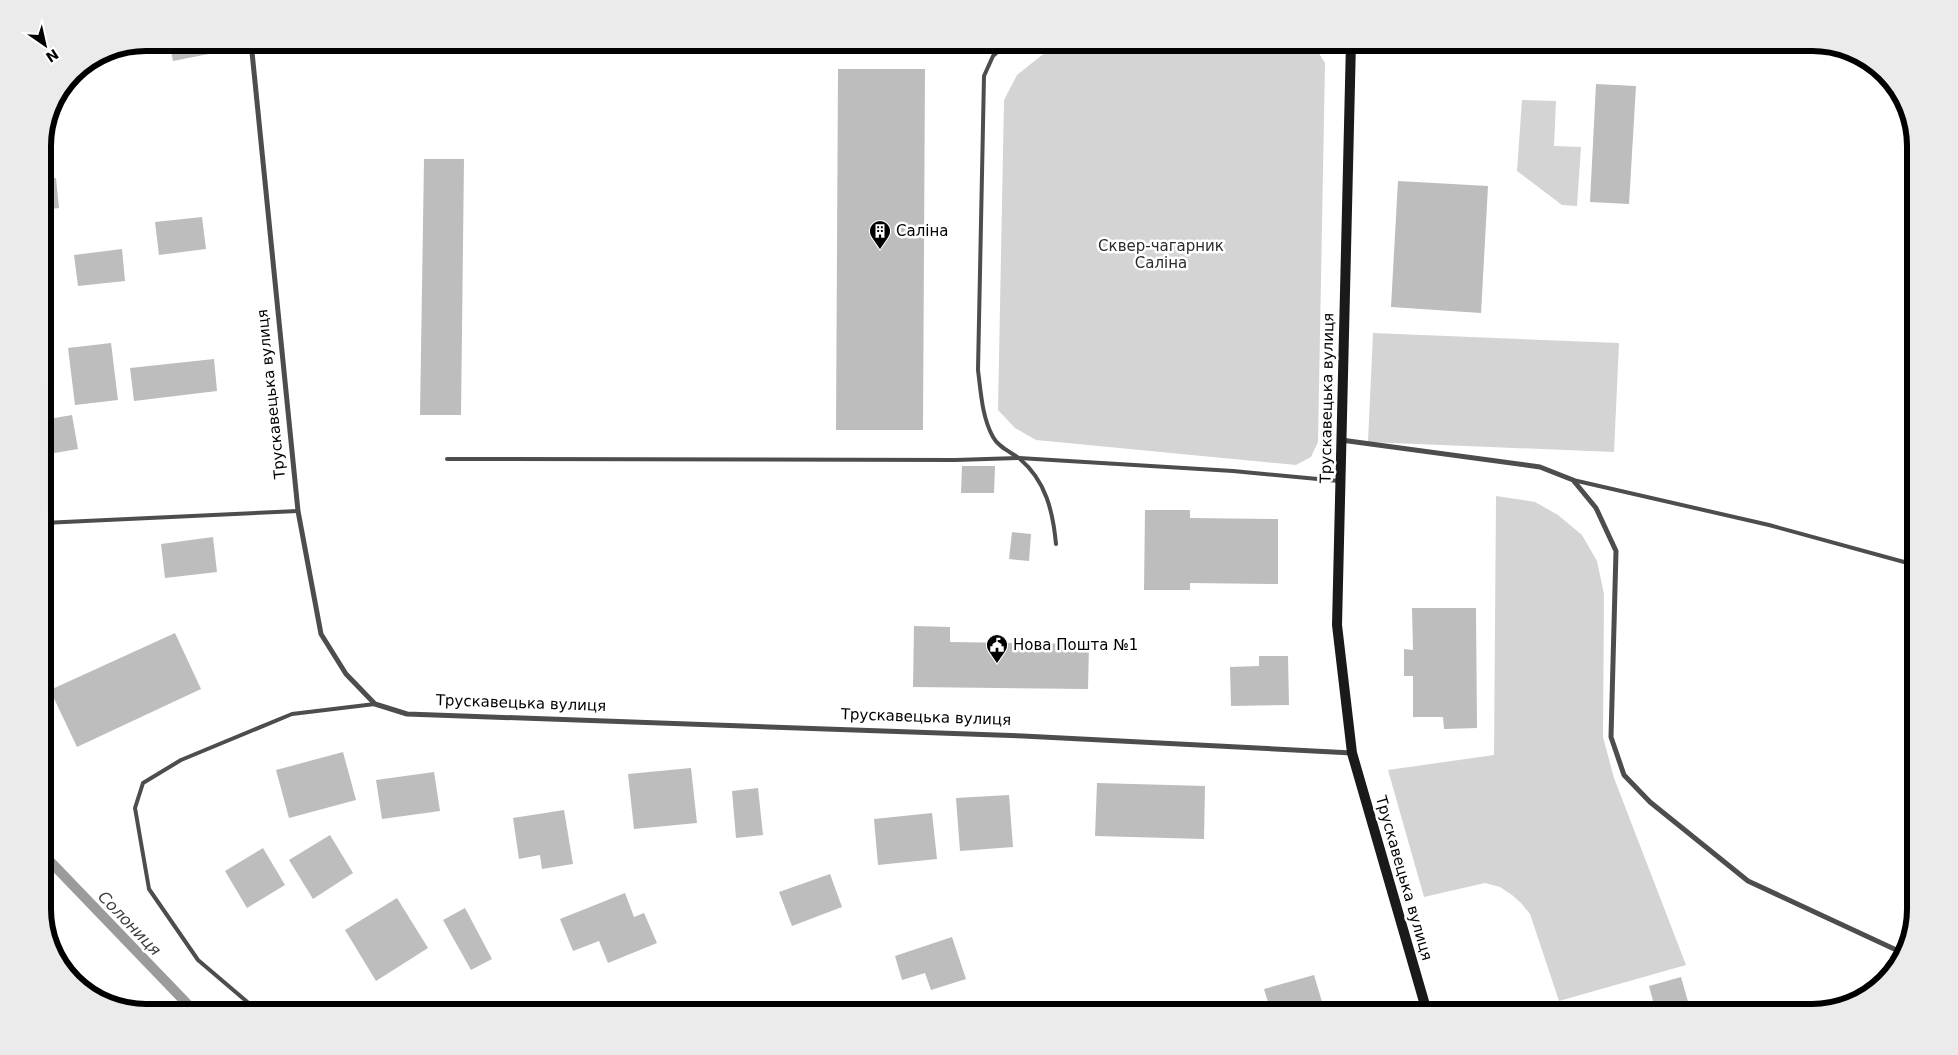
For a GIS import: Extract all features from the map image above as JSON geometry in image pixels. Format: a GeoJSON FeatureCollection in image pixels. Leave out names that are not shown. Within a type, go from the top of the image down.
{"type":"FeatureCollection","features":[{"type":"Feature","properties":{"kind":"street","name":"Трускавецька вулиця"},"geometry":{"type":"LineString","coordinates":[[251,51],[298,511],[321,634],[346,674],[375,704],[407,714],[1023,736],[1352,752]]}},
{"type":"Feature","properties":{"kind":"street","name":"Трускавецька вулиця"},"geometry":{"type":"LineString","coordinates":[[1351,51],[1337,625],[1352,752],[1425,1004]]}},
{"type":"Feature","properties":{"kind":"street"},"geometry":{"type":"LineString","coordinates":[[1340,440],[1540,467],[1573,480],[1596,508],[1616,551],[1612,738],[1624,775],[1650,802],[1748,881],[1897,950]]}},
{"type":"Feature","properties":{"kind":"lane"},"geometry":{"type":"LineString","coordinates":[[998,51],[993,56],[984,76],[978,370],[985,417],[994,439],[1008,452],[1019,458],[1044,489],[1053,517],[1056,544]]}},
{"type":"Feature","properties":{"kind":"lane"},"geometry":{"type":"LineString","coordinates":[[447,459],[955,460],[1019,458],[1233,471],[1340,481]]}},
{"type":"Feature","properties":{"kind":"lane"},"geometry":{"type":"LineString","coordinates":[[1573,480],[1769,525],[1907,563]]}},
{"type":"Feature","properties":{"kind":"lane"},"geometry":{"type":"LineString","coordinates":[[51,523],[298,511]]}},
{"type":"Feature","properties":{"kind":"lane"},"geometry":{"type":"LineString","coordinates":[[250,1004],[198,960],[149,889],[135,808],[143,783],[181,760],[292,714],[375,704]]}},
{"type":"Feature","properties":{"kind":"green space","name":"Сквер-чагарник Саліна"},"geometry":{"type":"Polygon","coordinates":[[[1049,51],[1318,51],[1325,63],[1318,442],[1311,457],[1296,465],[1036,440],[1015,428],[998,410],[1004,100],[1017,75],[1049,51]]]}},
{"type":"Feature","properties":{"kind":"green space"},"geometry":{"type":"Polygon","coordinates":[[[1522,100],[1556,101],[1554,146],[1581,147],[1577,206],[1562,205],[1517,171],[1522,100]]]}},
{"type":"Feature","properties":{"kind":"green space"},"geometry":{"type":"Polygon","coordinates":[[[1373,333],[1619,343],[1614,452],[1368,442],[1373,333]]]}},
{"type":"Feature","properties":{"kind":"green space"},"geometry":{"type":"Polygon","coordinates":[[[1496,496],[1535,502],[1558,515],[1582,535],[1597,561],[1604,594],[1603,737],[1614,778],[1686,965],[1559,1001],[1530,914],[1512,895],[1500,887],[1485,883],[1424,897],[1388,770],[1494,755],[1496,496]]]}},
{"type":"Feature","properties":{"kind":"building"},"geometry":{"type":"Polygon","coordinates":[[[171,51],[219,51],[219,52],[173,61],[171,51]]]}},
{"type":"Feature","properties":{"kind":"building","name":"Саліна"},"geometry":{"type":"Polygon","coordinates":[[[838,69],[925,69],[923,430],[836,430],[838,69]]]}},
{"type":"Feature","properties":{"kind":"building"},"geometry":{"type":"Polygon","coordinates":[[[1596,84],[1636,86],[1629,204],[1590,202],[1596,84]]]}},
{"type":"Feature","properties":{"kind":"building"},"geometry":{"type":"Polygon","coordinates":[[[424,159],[464,159],[461,415],[420,415],[424,159]]]}},
{"type":"Feature","properties":{"kind":"building"},"geometry":{"type":"Polygon","coordinates":[[[51,178],[56,178],[59,208],[51,209],[51,178]]]}},
{"type":"Feature","properties":{"kind":"building"},"geometry":{"type":"Polygon","coordinates":[[[1398,181],[1488,186],[1481,313],[1391,307],[1398,181]]]}},
{"type":"Feature","properties":{"kind":"building"},"geometry":{"type":"Polygon","coordinates":[[[202,217],[206,249],[159,255],[155,222],[202,217]]]}},
{"type":"Feature","properties":{"kind":"building"},"geometry":{"type":"Polygon","coordinates":[[[122,249],[125,281],[78,286],[74,255],[122,249]]]}},
{"type":"Feature","properties":{"kind":"building"},"geometry":{"type":"Polygon","coordinates":[[[111,343],[118,400],[75,405],[68,348],[111,343]]]}},
{"type":"Feature","properties":{"kind":"building"},"geometry":{"type":"Polygon","coordinates":[[[214,359],[217,391],[134,401],[130,368],[214,359]]]}},
{"type":"Feature","properties":{"kind":"building"},"geometry":{"type":"Polygon","coordinates":[[[72,415],[78,449],[51,454],[51,419],[72,415]]]}},
{"type":"Feature","properties":{"kind":"building"},"geometry":{"type":"Polygon","coordinates":[[[962,466],[995,466],[994,493],[961,493],[962,466]]]}},
{"type":"Feature","properties":{"kind":"building"},"geometry":{"type":"Polygon","coordinates":[[[1145,510],[1190,510],[1190,518],[1278,519],[1278,584],[1190,583],[1190,590],[1144,590],[1145,510]]]}},
{"type":"Feature","properties":{"kind":"building"},"geometry":{"type":"Polygon","coordinates":[[[1012,532],[1031,534],[1029,561],[1009,559],[1012,532]]]}},
{"type":"Feature","properties":{"kind":"building"},"geometry":{"type":"Polygon","coordinates":[[[213,537],[217,572],[165,578],[161,544],[213,537]]]}},
{"type":"Feature","properties":{"kind":"building"},"geometry":{"type":"Polygon","coordinates":[[[1412,608],[1476,608],[1477,728],[1444,729],[1443,717],[1413,717],[1413,676],[1404,676],[1404,649],[1413,650],[1412,608]]]}},
{"type":"Feature","properties":{"kind":"building"},"geometry":{"type":"Polygon","coordinates":[[[914,626],[950,627],[950,642],[1089,644],[1088,689],[913,687],[914,626]]]}},
{"type":"Feature","properties":{"kind":"building"},"geometry":{"type":"Polygon","coordinates":[[[175,633],[201,689],[77,747],[51,690],[175,633]]]}},
{"type":"Feature","properties":{"kind":"building"},"geometry":{"type":"Polygon","coordinates":[[[1259,656],[1288,656],[1289,705],[1231,706],[1230,667],[1259,666],[1259,656]]]}},
{"type":"Feature","properties":{"kind":"building"},"geometry":{"type":"Polygon","coordinates":[[[343,752],[356,800],[289,818],[276,770],[343,752]]]}},
{"type":"Feature","properties":{"kind":"building"},"geometry":{"type":"Polygon","coordinates":[[[691,768],[697,823],[634,829],[628,774],[691,768]]]}},
{"type":"Feature","properties":{"kind":"building"},"geometry":{"type":"Polygon","coordinates":[[[434,772],[440,811],[382,819],[376,780],[434,772]]]}},
{"type":"Feature","properties":{"kind":"building"},"geometry":{"type":"Polygon","coordinates":[[[1097,783],[1205,786],[1204,839],[1095,836],[1097,783]]]}},
{"type":"Feature","properties":{"kind":"building"},"geometry":{"type":"Polygon","coordinates":[[[758,788],[763,835],[736,838],[732,791],[758,788]]]}},
{"type":"Feature","properties":{"kind":"building"},"geometry":{"type":"Polygon","coordinates":[[[1009,795],[1013,847],[960,851],[956,798],[1009,795]]]}},
{"type":"Feature","properties":{"kind":"building"},"geometry":{"type":"Polygon","coordinates":[[[564,810],[573,864],[542,869],[540,855],[519,859],[513,818],[564,810]]]}},
{"type":"Feature","properties":{"kind":"building"},"geometry":{"type":"Polygon","coordinates":[[[932,813],[937,859],[878,865],[874,819],[932,813]]]}},
{"type":"Feature","properties":{"kind":"building"},"geometry":{"type":"Polygon","coordinates":[[[330,835],[353,873],[313,899],[289,860],[330,835]]]}},
{"type":"Feature","properties":{"kind":"building"},"geometry":{"type":"Polygon","coordinates":[[[263,848],[285,885],[247,908],[225,871],[263,848]]]}},
{"type":"Feature","properties":{"kind":"building"},"geometry":{"type":"Polygon","coordinates":[[[830,874],[842,907],[792,926],[779,892],[830,874]]]}},
{"type":"Feature","properties":{"kind":"building"},"geometry":{"type":"Polygon","coordinates":[[[625,893],[634,917],[644,913],[657,943],[608,963],[599,941],[573,951],[560,919],[625,893]]]}},
{"type":"Feature","properties":{"kind":"building"},"geometry":{"type":"Polygon","coordinates":[[[397,898],[428,948],[376,981],[345,930],[397,898]]]}},
{"type":"Feature","properties":{"kind":"building"},"geometry":{"type":"Polygon","coordinates":[[[465,908],[492,959],[471,970],[443,920],[465,908]]]}},
{"type":"Feature","properties":{"kind":"building"},"geometry":{"type":"Polygon","coordinates":[[[952,937],[966,979],[931,990],[925,973],[902,980],[895,956],[952,937]]]}},
{"type":"Feature","properties":{"kind":"building"},"geometry":{"type":"Polygon","coordinates":[[[1314,975],[1323,1004],[1269,1004],[1264,989],[1314,975]]]}},
{"type":"Feature","properties":{"kind":"building"},"geometry":{"type":"Polygon","coordinates":[[[1681,977],[1689,1004],[1654,1004],[1649,986],[1681,977]]]}},
{"type":"Feature","properties":{"kind":"waterway","name":"Солониця"},"geometry":{"type":"LineString","coordinates":[[51,862],[187,1004]]}},
{"type":"Feature","properties":{"kind":"place","name":"Саліна"},"geometry":{"type":"Point","coordinates":[880,250]}},
{"type":"Feature","properties":{"kind":"place","name":"Нова Пошта №1"},"geometry":{"type":"Point","coordinates":[997,664]}}]}
